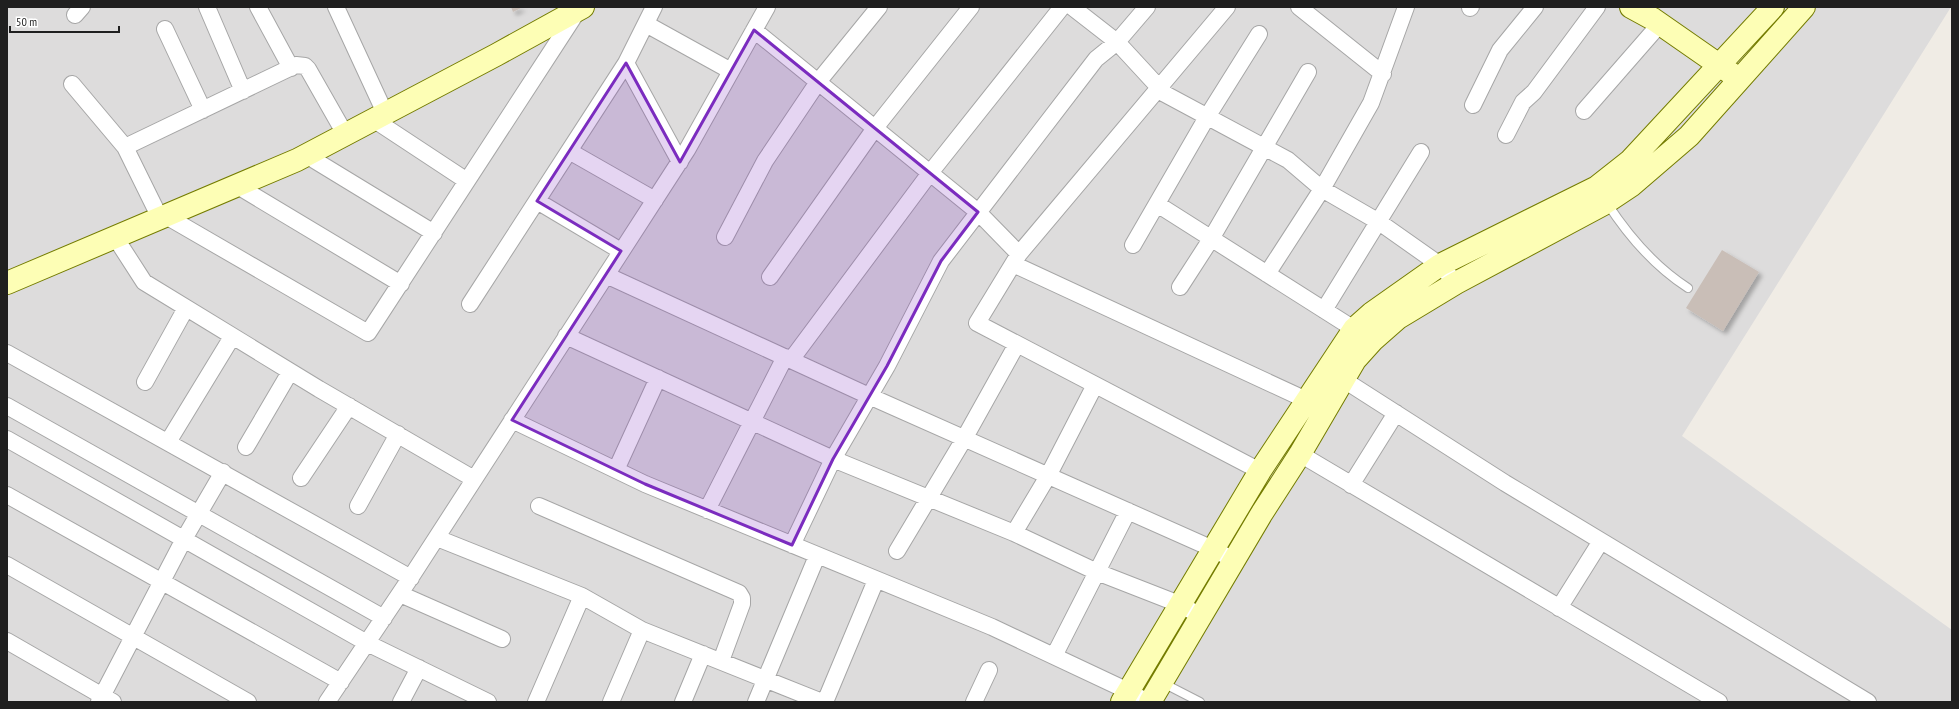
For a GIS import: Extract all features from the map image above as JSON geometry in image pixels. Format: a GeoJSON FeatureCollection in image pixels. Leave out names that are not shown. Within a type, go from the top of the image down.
{"type":"FeatureCollection","features":[{"type":"Feature","properties":{"kind":"main road"},"geometry":{"type":"LineString","coordinates":[[1631,7],[1660,24],[1740,79]]}},
{"type":"Feature","properties":{"kind":"main road"},"geometry":{"type":"LineString","coordinates":[[1125,697],[1179,604],[1255,480],[1316,405],[1344,380],[1355,360],[1370,343],[1398,318],[1602,194],[1630,161],[1720,66],[1773,7]]}},
{"type":"Feature","properties":{"kind":"main road"},"geometry":{"type":"LineString","coordinates":[[1148,702],[1162,682],[1234,560],[1300,454],[1316,405],[1354,329],[1372,313],[1440,264],[1602,194],[1632,185],[1689,136],[1804,7]]}},
{"type":"Feature","properties":{"kind":"main road"},"geometry":{"type":"LineString","coordinates":[[7,283],[306,155],[581,8]]}},
{"type":"Feature","properties":{"kind":"main road"},"geometry":{"type":"LineString","coordinates":[[1255,480],[1270,501]]}},
{"type":"Feature","properties":{"kind":"street"},"geometry":{"type":"LineString","coordinates":[[207,7],[243,91]]}},
{"type":"Feature","properties":{"kind":"street"},"geometry":{"type":"LineString","coordinates":[[258,7],[291,68]]}},
{"type":"Feature","properties":{"kind":"street"},"geometry":{"type":"LineString","coordinates":[[336,7],[379,116],[467,181]]}},
{"type":"Feature","properties":{"kind":"street"},"geometry":{"type":"LineString","coordinates":[[470,304],[626,63],[654,7]]}},
{"type":"Feature","properties":{"kind":"street"},"geometry":{"type":"LineString","coordinates":[[328,702],[411,578],[566,336],[680,162],[767,7]]}},
{"type":"Feature","properties":{"kind":"street"},"geometry":{"type":"LineString","coordinates":[[725,237],[765,161],[818,82],[879,7]]}},
{"type":"Feature","properties":{"kind":"street"},"geometry":{"type":"LineString","coordinates":[[770,277],[875,128],[971,7]]}},
{"type":"Feature","properties":{"kind":"street"},"geometry":{"type":"LineString","coordinates":[[707,510],[751,421],[788,359],[930,173],[1062,7]]}},
{"type":"Feature","properties":{"kind":"street"},"geometry":{"type":"LineString","coordinates":[[1072,7],[1117,42],[1165,94],[1288,160],[1322,189],[1379,222],[1440,264],[1456,283]]}},
{"type":"Feature","properties":{"kind":"street"},"geometry":{"type":"LineString","coordinates":[[792,546],[833,459],[869,396],[941,261],[1096,59],[1117,42],[1147,7]]}},
{"type":"Feature","properties":{"kind":"street"},"geometry":{"type":"LineString","coordinates":[[1228,7],[1016,259],[977,323],[1096,384],[1255,480]]}},
{"type":"Feature","properties":{"kind":"street"},"geometry":{"type":"LineString","coordinates":[[1299,7],[1383,74]]}},
{"type":"Feature","properties":{"kind":"street"},"geometry":{"type":"LineString","coordinates":[[1267,274],[1322,189],[1371,103],[1383,74],[1406,7]]}},
{"type":"Feature","properties":{"kind":"street"},"geometry":{"type":"LineString","coordinates":[[1473,105],[1500,50],[1535,7]]}},
{"type":"Feature","properties":{"kind":"street"},"geometry":{"type":"LineString","coordinates":[[1506,135],[1523,102],[1534,92],[1597,7]]}},
{"type":"Feature","properties":{"kind":"street"},"geometry":{"type":"LineString","coordinates":[[72,84],[125,147],[163,217],[368,334],[581,8]]}},
{"type":"Feature","properties":{"kind":"street"},"geometry":{"type":"LineString","coordinates":[[646,24],[731,72]]}},
{"type":"Feature","properties":{"kind":"street"},"geometry":{"type":"LineString","coordinates":[[1584,111],[1660,24]]}},
{"type":"Feature","properties":{"kind":"street"},"geometry":{"type":"LineString","coordinates":[[165,29],[203,110]]}},
{"type":"Feature","properties":{"kind":"street"},"geometry":{"type":"LineString","coordinates":[[754,30],[978,212],[1016,259],[1316,405]]}},
{"type":"Feature","properties":{"kind":"street"},"geometry":{"type":"LineString","coordinates":[[1133,245],[1207,117],[1260,34]]}},
{"type":"Feature","properties":{"kind":"street"},"geometry":{"type":"LineString","coordinates":[[626,63],[680,162]]}},
{"type":"Feature","properties":{"kind":"street"},"geometry":{"type":"LineString","coordinates":[[125,147],[291,68],[301,65],[308,69],[344,134]]}},
{"type":"Feature","properties":{"kind":"street"},"geometry":{"type":"LineString","coordinates":[[1180,287],[1211,239],[1308,72]]}},
{"type":"Feature","properties":{"kind":"street"},"geometry":{"type":"LineString","coordinates":[[569,151],[654,200]]}},
{"type":"Feature","properties":{"kind":"street"},"geometry":{"type":"LineString","coordinates":[[1324,310],[1421,152]]}},
{"type":"Feature","properties":{"kind":"street"},"geometry":{"type":"LineString","coordinates":[[306,155],[434,233]]}},
{"type":"Feature","properties":{"kind":"street"},"geometry":{"type":"LineString","coordinates":[[236,185],[401,284]]}},
{"type":"Feature","properties":{"kind":"street"},"geometry":{"type":"LineString","coordinates":[[537,201],[621,251]]}},
{"type":"Feature","properties":{"kind":"street"},"geometry":{"type":"LineString","coordinates":[[1157,204],[1354,329],[1370,343]]}},
{"type":"Feature","properties":{"kind":"street"},"geometry":{"type":"LineString","coordinates":[[115,237],[144,282],[290,372],[474,479]]}},
{"type":"Feature","properties":{"kind":"street"},"geometry":{"type":"LineString","coordinates":[[606,275],[869,396],[1213,549],[1234,560]]}},
{"type":"Feature","properties":{"kind":"street"},"geometry":{"type":"LineString","coordinates":[[145,382],[186,308]]}},
{"type":"Feature","properties":{"kind":"street"},"geometry":{"type":"LineString","coordinates":[[566,336],[833,459],[1014,533],[1097,572],[1179,604],[1201,616]]}},
{"type":"Feature","properties":{"kind":"street"},"geometry":{"type":"LineString","coordinates":[[168,442],[232,337]]}},
{"type":"Feature","properties":{"kind":"street"},"geometry":{"type":"LineString","coordinates":[[898,551],[964,439],[1017,344]]}},
{"type":"Feature","properties":{"kind":"street"},"geometry":{"type":"LineString","coordinates":[[7,352],[411,578]]}},
{"type":"Feature","properties":{"kind":"street"},"geometry":{"type":"LineString","coordinates":[[246,447],[290,372]]}},
{"type":"Feature","properties":{"kind":"street"},"geometry":{"type":"LineString","coordinates":[[616,470],[658,378]]}},
{"type":"Feature","properties":{"kind":"street"},"geometry":{"type":"LineString","coordinates":[[1344,380],[1504,483],[1868,702]]}},
{"type":"Feature","properties":{"kind":"street"},"geometry":{"type":"LineString","coordinates":[[1014,533],[1048,476],[1096,384]]}},
{"type":"Feature","properties":{"kind":"street"},"geometry":{"type":"LineString","coordinates":[[7,406],[384,618]]}},
{"type":"Feature","properties":{"kind":"street"},"geometry":{"type":"LineString","coordinates":[[301,478],[348,406]]}},
{"type":"Feature","properties":{"kind":"street"},"geometry":{"type":"LineString","coordinates":[[1351,485],[1396,413]]}},
{"type":"Feature","properties":{"kind":"street"},"geometry":{"type":"LineString","coordinates":[[512,420],[616,470],[707,510],[992,627],[1054,656],[1125,697],[1148,702]]}},
{"type":"Feature","properties":{"kind":"street"},"geometry":{"type":"LineString","coordinates":[[358,506],[398,434]]}},
{"type":"Feature","properties":{"kind":"street"},"geometry":{"type":"LineString","coordinates":[[7,439],[367,643],[488,702]]}},
{"type":"Feature","properties":{"kind":"street"},"geometry":{"type":"LineString","coordinates":[[1300,454],[1719,702]]}},
{"type":"Feature","properties":{"kind":"street"},"geometry":{"type":"LineString","coordinates":[[7,641],[105,700],[133,637],[184,539],[223,472]]}},
{"type":"Feature","properties":{"kind":"street"},"geometry":{"type":"LineString","coordinates":[[7,496],[341,682]]}},
{"type":"Feature","properties":{"kind":"street"},"geometry":{"type":"LineString","coordinates":[[539,506],[739,593],[742,598],[742,604],[721,661]]}},
{"type":"Feature","properties":{"kind":"street"},"geometry":{"type":"LineString","coordinates":[[1054,656],[1128,511]]}},
{"type":"Feature","properties":{"kind":"street"},"geometry":{"type":"LineString","coordinates":[[437,538],[582,596],[642,630],[822,702]]}},
{"type":"Feature","properties":{"kind":"street"},"geometry":{"type":"LineString","coordinates":[[1559,608],[1602,541]]}},
{"type":"Feature","properties":{"kind":"street"},"geometry":{"type":"LineString","coordinates":[[756,702],[816,556]]}},
{"type":"Feature","properties":{"kind":"street"},"geometry":{"type":"LineString","coordinates":[[7,565],[248,702]]}},
{"type":"Feature","properties":{"kind":"street"},"geometry":{"type":"LineString","coordinates":[[825,702],[876,580]]}},
{"type":"Feature","properties":{"kind":"street"},"geometry":{"type":"LineString","coordinates":[[400,594],[502,639]]}},
{"type":"Feature","properties":{"kind":"street"},"geometry":{"type":"LineString","coordinates":[[536,702],[582,596]]}},
{"type":"Feature","properties":{"kind":"street"},"geometry":{"type":"LineString","coordinates":[[611,702],[642,630]]}},
{"type":"Feature","properties":{"kind":"street"},"geometry":{"type":"LineString","coordinates":[[683,702],[703,654]]}},
{"type":"Feature","properties":{"kind":"street"},"geometry":{"type":"LineString","coordinates":[[401,702],[419,668]]}},
{"type":"Feature","properties":{"kind":"street"},"geometry":{"type":"LineString","coordinates":[[974,702],[989,670]]}},
{"type":"Feature","properties":{"kind":"lane"},"geometry":{"type":"LineString","coordinates":[[1602,194],[1621,225],[1654,263],[1688,288]]}},
{"type":"Feature","properties":{"kind":"lane"},"geometry":{"type":"LineString","coordinates":[[1162,682],[1200,702]]}},
{"type":"Feature","properties":{"kind":"highlighted area"},"geometry":{"type":"Polygon","coordinates":[[[754,30],[978,212],[941,261],[887,366],[833,459],[792,545],[645,484],[512,420],[621,251],[537,201],[626,63],[680,162],[754,30]]]}},
{"type":"Feature","properties":{"kind":"shaded area"},"geometry":{"type":"Polygon","coordinates":[[[7,7],[1951,7],[1682,436],[1952,630],[1952,702],[7,702],[7,7]]]}},
{"type":"Feature","properties":{"kind":"building"},"geometry":{"type":"Polygon","coordinates":[[[511,7],[523,7],[513,12],[511,7]]]}},
{"type":"Feature","properties":{"kind":"building"},"geometry":{"type":"Polygon","coordinates":[[[1722,250],[1759,272],[1723,331],[1686,308],[1722,250]]]}}]}
